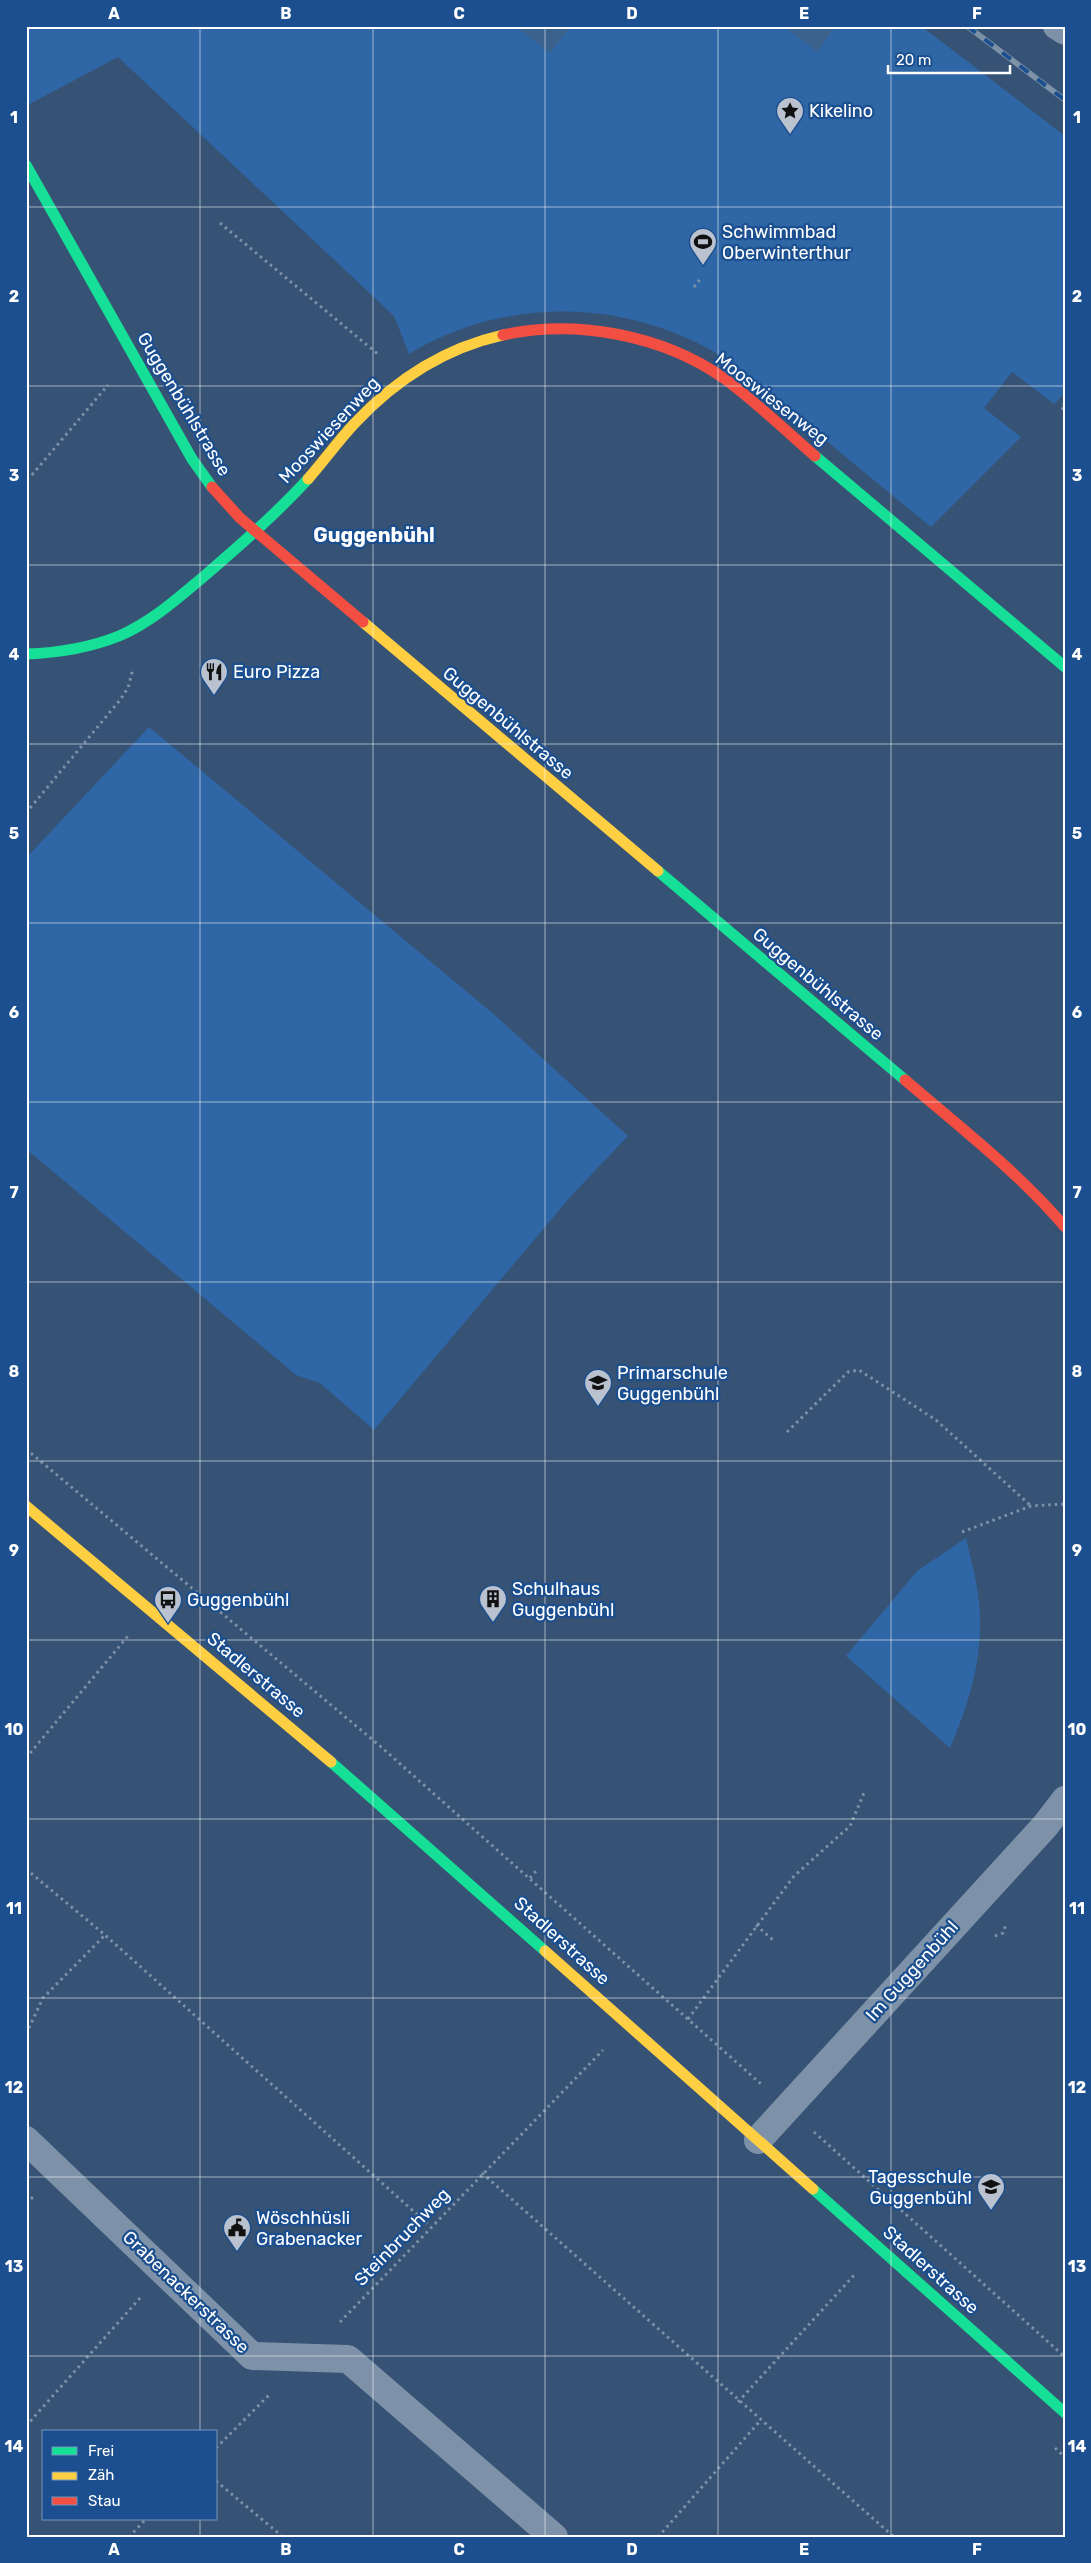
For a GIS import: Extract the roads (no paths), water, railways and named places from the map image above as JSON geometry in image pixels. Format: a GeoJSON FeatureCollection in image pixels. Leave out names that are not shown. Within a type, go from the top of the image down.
{"type":"FeatureCollection","features":[{"type":"Feature","properties":{"kind":"street"},"geometry":{"type":"LineString","coordinates":[[1058,26],[1065,31]]}},
{"type":"Feature","properties":{"kind":"street","name":"Guggenbühlstrasse"},"geometry":{"type":"LineString","coordinates":[[26,165],[192,459],[211,486],[255,532],[991,1153],[1040,1198],[1065,1227]]}},
{"type":"Feature","properties":{"kind":"street","name":"Mooswiesenweg"},"geometry":{"type":"LineString","coordinates":[[26,654],[74,650],[121,635],[158,613],[255,532],[306,482],[370,407],[405,377],[447,352],[474,341],[527,330],[555,328],[600,331],[630,337],[677,352],[724,379],[743,393],[1065,667]]}},
{"type":"Feature","properties":{"kind":"street","name":"Stadlerstrasse"},"geometry":{"type":"LineString","coordinates":[[26,1506],[359,1785],[1065,2413]]}},
{"type":"Feature","properties":{"kind":"street","name":"Im Guggenbühl"},"geometry":{"type":"LineString","coordinates":[[758,2140],[1065,1800]]}},
{"type":"Feature","properties":{"kind":"street","name":"Grabenackerstrasse"},"geometry":{"type":"LineString","coordinates":[[26,2140],[252,2356],[348,2358],[554,2537]]}},
{"type":"Feature","properties":{"kind":"railway"},"geometry":{"type":"LineString","coordinates":[[967,26],[1065,100]]}},
{"type":"Feature","properties":{"kind":"place","name":"Kikelino"},"geometry":{"type":"Point","coordinates":[790,135]}},
{"type":"Feature","properties":{"kind":"place","name":"Schwimmbad Oberwinterthur"},"geometry":{"type":"Point","coordinates":[703,266]}},
{"type":"Feature","properties":{"kind":"place","name":"Euro Pizza"},"geometry":{"type":"Point","coordinates":[214,696]}},
{"type":"Feature","properties":{"kind":"place","name":"Primarschule Guggenbühl"},"geometry":{"type":"Point","coordinates":[598,1407]}},
{"type":"Feature","properties":{"kind":"place","name":"Schulhaus Guggenbühl"},"geometry":{"type":"Point","coordinates":[493,1623]}},
{"type":"Feature","properties":{"kind":"place","name":"Guggenbühl"},"geometry":{"type":"Point","coordinates":[168,1624]}},
{"type":"Feature","properties":{"kind":"place","name":"Tagesschule Guggenbühl"},"geometry":{"type":"Point","coordinates":[991,2211]}},
{"type":"Feature","properties":{"kind":"place","name":"Wöschhüsli Grabenacker"},"geometry":{"type":"Point","coordinates":[237,2252]}},
{"type":"Feature","properties":{"kind":"district","name":"Guggenbühl"},"geometry":{"type":"Point","coordinates":[374,535]}}]}
